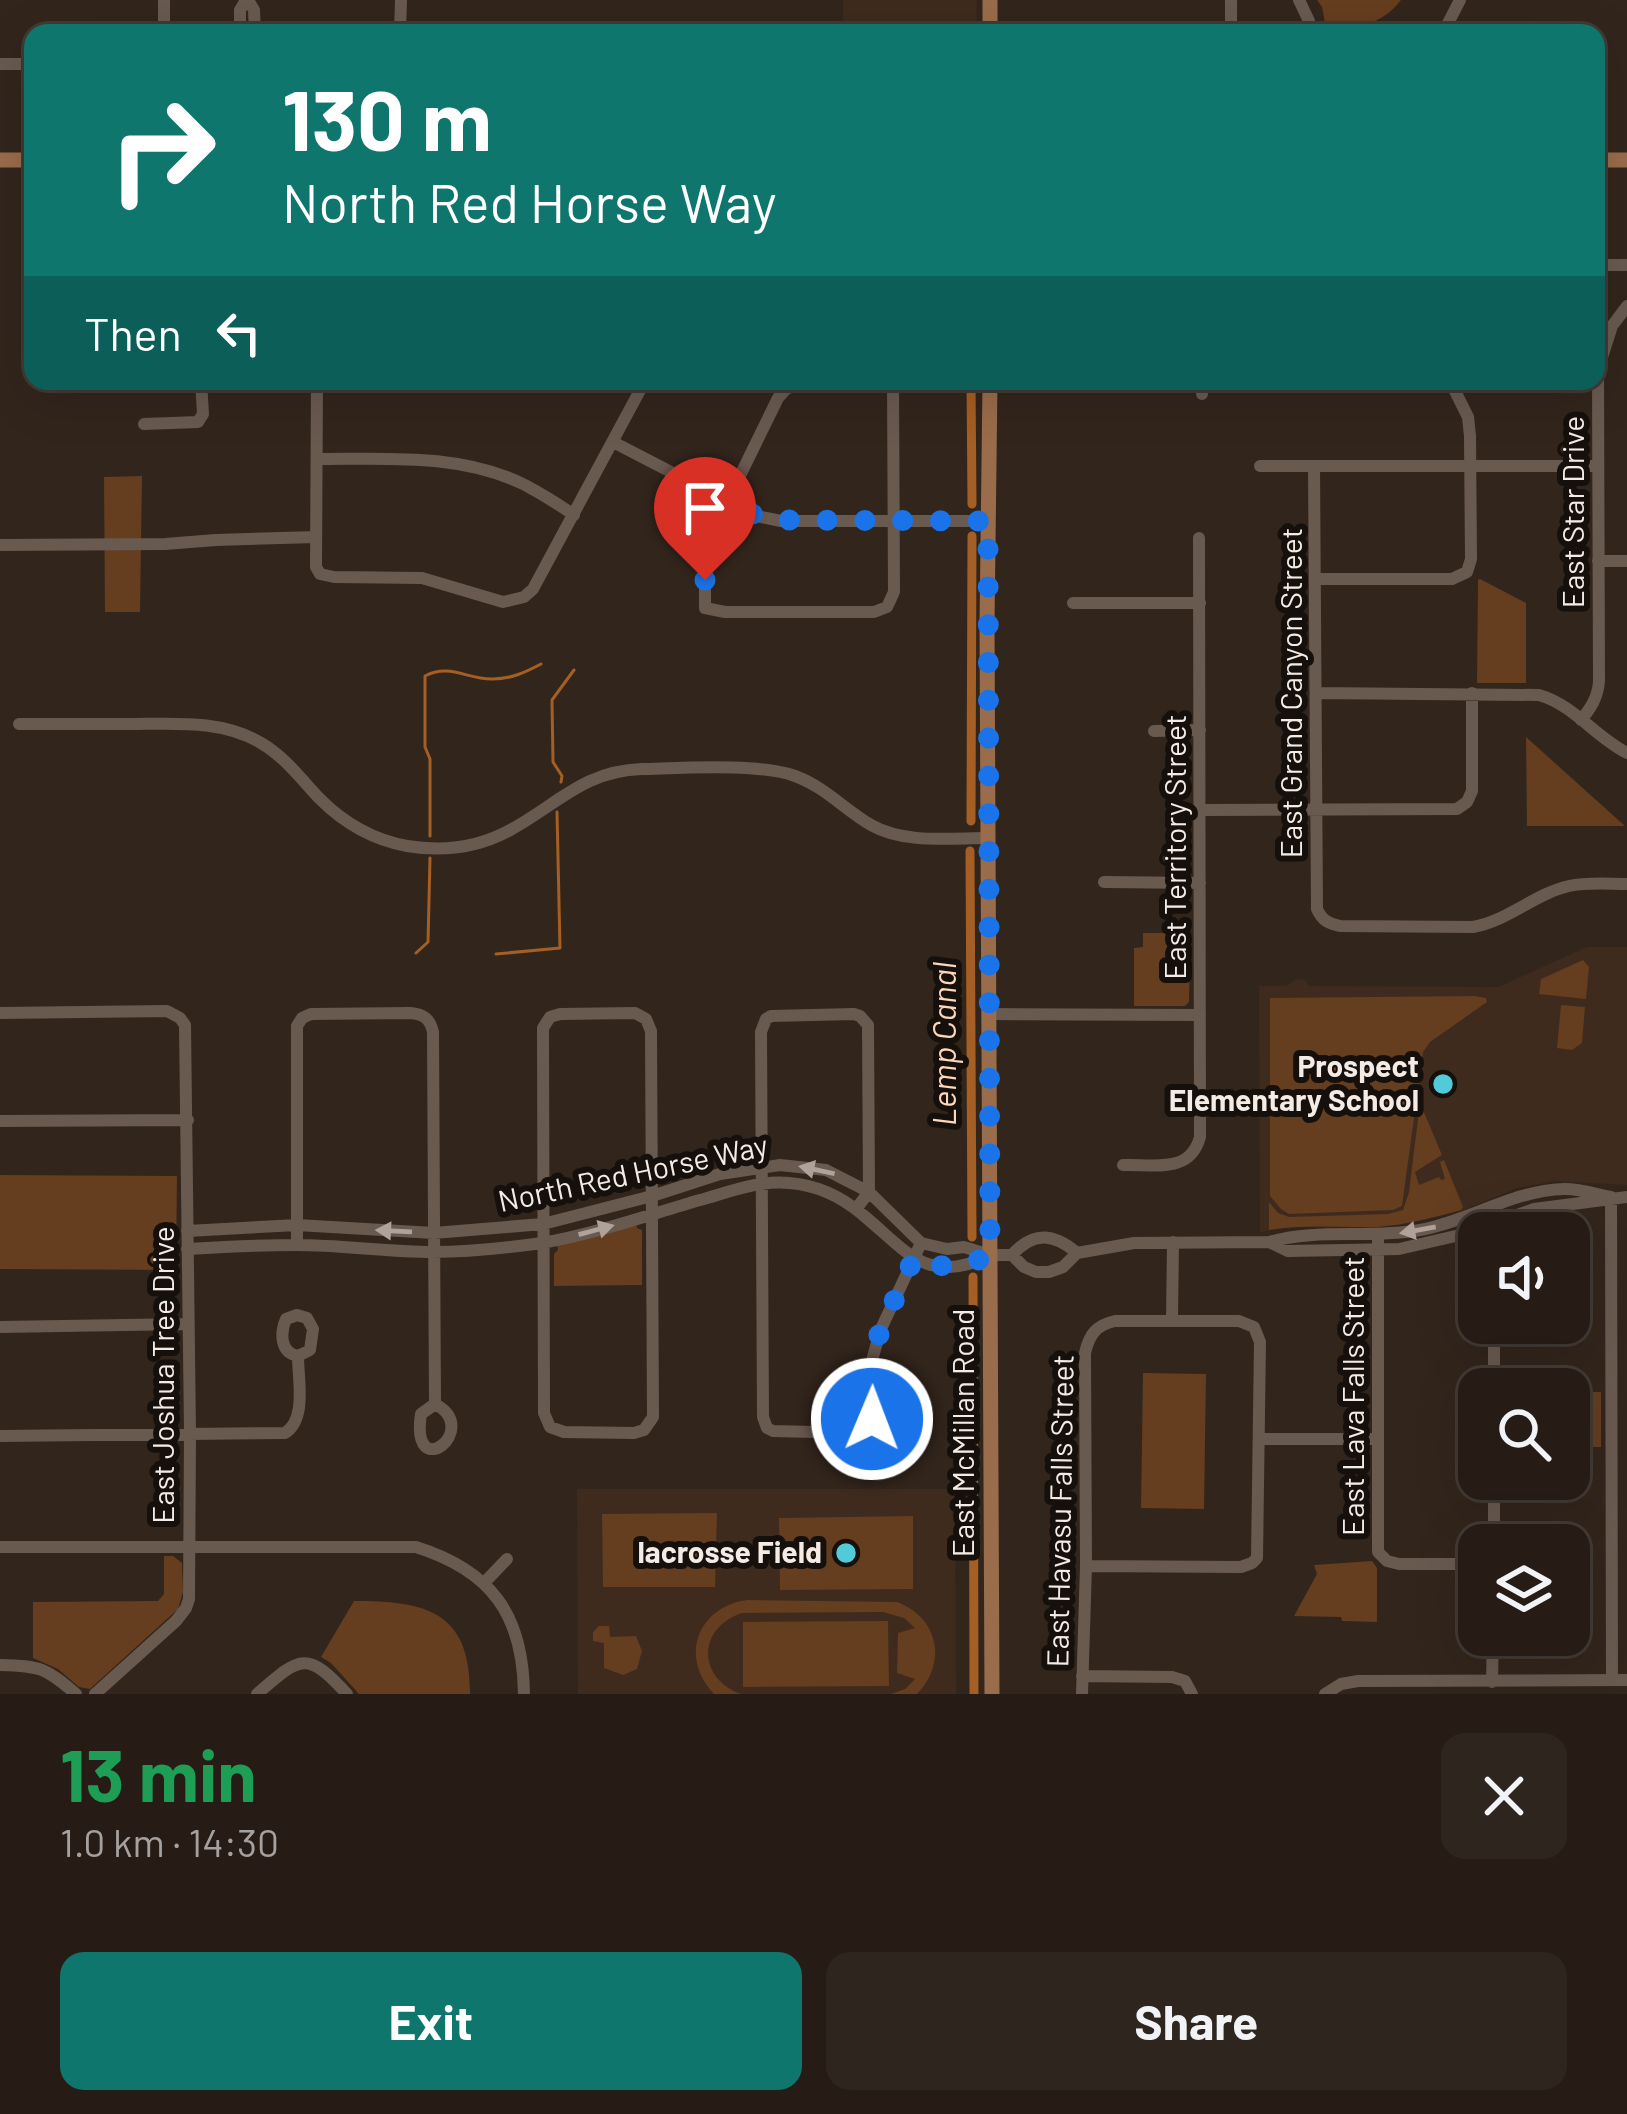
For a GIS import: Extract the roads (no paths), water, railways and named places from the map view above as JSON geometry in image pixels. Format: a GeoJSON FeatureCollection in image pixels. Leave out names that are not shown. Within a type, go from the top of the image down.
{"type":"FeatureCollection","features":[{"type":"Feature","properties":{"kind":"main road","name":"East McMillan Road"},"geometry":{"type":"LineString","coordinates":[[990,390],[992,1694]]}},
{"type":"Feature","properties":{"kind":"street","name":"East Star Drive"},"geometry":{"type":"LineString","coordinates":[[1605,348],[1612,326],[1627,306]]}},
{"type":"Feature","properties":{"kind":"street"},"geometry":{"type":"LineString","coordinates":[[144,424],[192,424],[202,419],[201,390]]}},
{"type":"Feature","properties":{"kind":"street"},"geometry":{"type":"LineString","coordinates":[[317,390],[316,567],[320,574],[422,578],[503,602],[533,589],[640,390]]}},
{"type":"Feature","properties":{"kind":"street"},"geometry":{"type":"LineString","coordinates":[[785,390],[705,552],[705,608],[874,612],[887,607],[894,592],[893,390]]}},
{"type":"Feature","properties":{"kind":"street"},"geometry":{"type":"LineString","coordinates":[[1315,579],[1452,579],[1467,572],[1471,559],[1468,417],[1456,390]]}},
{"type":"Feature","properties":{"kind":"street","name":"East Star Drive"},"geometry":{"type":"LineString","coordinates":[[1581,720],[1599,692],[1598,390]]}},
{"type":"Feature","properties":{"kind":"street"},"geometry":{"type":"LineString","coordinates":[[613,442],[756,516],[988,521]]}},
{"type":"Feature","properties":{"kind":"street"},"geometry":{"type":"LineString","coordinates":[[317,459],[432,460],[483,470],[522,483],[574,514]]}},
{"type":"Feature","properties":{"kind":"street"},"geometry":{"type":"LineString","coordinates":[[1260,466],[1597,466]]}},
{"type":"Feature","properties":{"kind":"street","name":"East Grand Canyon Street"},"geometry":{"type":"LineString","coordinates":[[1314,466],[1317,908],[1321,918],[1340,926],[1472,926],[1493,923],[1570,886],[1627,884]]}},
{"type":"Feature","properties":{"kind":"street"},"geometry":{"type":"LineString","coordinates":[[0,545],[316,537]]}},
{"type":"Feature","properties":{"kind":"street","name":"East Territory Street"},"geometry":{"type":"LineString","coordinates":[[1123,1165],[1186,1161],[1200,1137],[1199,538]]}},
{"type":"Feature","properties":{"kind":"street"},"geometry":{"type":"LineString","coordinates":[[1598,561],[1627,561]]}},
{"type":"Feature","properties":{"kind":"street"},"geometry":{"type":"LineString","coordinates":[[1073,604],[1200,604]]}},
{"type":"Feature","properties":{"kind":"street"},"geometry":{"type":"LineString","coordinates":[[1200,811],[1453,810],[1467,802],[1472,791],[1472,692]]}},
{"type":"Feature","properties":{"kind":"street"},"geometry":{"type":"LineString","coordinates":[[1316,693],[1539,695],[1562,704],[1627,752]]}},
{"type":"Feature","properties":{"kind":"street"},"geometry":{"type":"LineString","coordinates":[[19,724],[224,728],[274,751],[352,825],[383,840],[422,848],[453,848],[493,838],[595,777],[643,769],[772,770],[809,782],[884,831],[914,837],[988,838]]}},
{"type":"Feature","properties":{"kind":"street"},"geometry":{"type":"LineString","coordinates":[[1154,731],[1200,730]]}},
{"type":"Feature","properties":{"kind":"street"},"geometry":{"type":"LineString","coordinates":[[1104,882],[1200,883]]}},
{"type":"Feature","properties":{"kind":"street","name":"East Joshua Tree Drive"},"geometry":{"type":"LineString","coordinates":[[0,1012],[167,1011],[185,1025],[190,1590],[182,1615],[95,1694]]}},
{"type":"Feature","properties":{"kind":"street"},"geometry":{"type":"LineString","coordinates":[[635,1013],[646,1019],[651,1031],[652,1196],[653,1417],[644,1430],[634,1432],[564,1432],[550,1426],[544,1413],[542,1040],[546,1021],[560,1014],[635,1013]]}},
{"type":"Feature","properties":{"kind":"street"},"geometry":{"type":"LineString","coordinates":[[297,1245],[296,1030],[302,1018],[311,1014],[424,1016],[433,1032],[435,1405]]}},
{"type":"Feature","properties":{"kind":"street"},"geometry":{"type":"LineString","coordinates":[[856,1209],[869,1192],[870,1031],[865,1019],[854,1014],[766,1019],[761,1031],[761,1184],[763,1418],[767,1428],[856,1433],[865,1429],[872,1419],[873,1357],[880,1331],[921,1243],[1012,1255],[1024,1267],[1049,1272],[1063,1267],[1077,1253],[1134,1244],[1269,1242],[1290,1236],[1378,1235],[1458,1226]]}},
{"type":"Feature","properties":{"kind":"street"},"geometry":{"type":"LineString","coordinates":[[988,1014],[1200,1016]]}},
{"type":"Feature","properties":{"kind":"street"},"geometry":{"type":"LineString","coordinates":[[0,1121],[188,1120]]}},
{"type":"Feature","properties":{"kind":"street","name":"North Red Horse Way"},"geometry":{"type":"LineString","coordinates":[[187,1231],[297,1225],[434,1233],[542,1224],[720,1174],[761,1166],[799,1166],[826,1170],[869,1192],[921,1243]]}},
{"type":"Feature","properties":{"kind":"street","name":"North Red Horse Way"},"geometry":{"type":"LineString","coordinates":[[187,1249],[297,1245],[434,1252],[543,1243],[761,1184],[789,1183],[836,1196],[914,1258]]}},
{"type":"Feature","properties":{"kind":"street"},"geometry":{"type":"LineString","coordinates":[[1496,1212],[1508,1200],[1542,1191],[1627,1197]]}},
{"type":"Feature","properties":{"kind":"street"},"geometry":{"type":"LineString","coordinates":[[1611,1197],[1612,1680]]}},
{"type":"Feature","properties":{"kind":"street"},"geometry":{"type":"LineString","coordinates":[[1269,1242],[1288,1251],[1378,1251],[1458,1234]]}},
{"type":"Feature","properties":{"kind":"street","name":"East Lava Falls Street"},"geometry":{"type":"LineString","coordinates":[[1378,1235],[1378,1547],[1387,1561],[1399,1564],[1458,1564]]}},
{"type":"Feature","properties":{"kind":"street"},"geometry":{"type":"LineString","coordinates":[[1012,1255],[1024,1242],[1040,1236],[1057,1239],[1077,1253]]}},
{"type":"Feature","properties":{"kind":"street"},"geometry":{"type":"LineString","coordinates":[[1086,1566],[1240,1567],[1252,1563],[1258,1551],[1260,1342],[1254,1327],[1239,1321],[1172,1320],[1173,1242]]}},
{"type":"Feature","properties":{"kind":"street"},"geometry":{"type":"LineString","coordinates":[[914,1258],[952,1267],[990,1255]]}},
{"type":"Feature","properties":{"kind":"street","name":"East Havasu Falls Street"},"geometry":{"type":"LineString","coordinates":[[1082,1694],[1085,1353],[1094,1330],[1103,1323],[1172,1320]]}},
{"type":"Feature","properties":{"kind":"street"},"geometry":{"type":"LineString","coordinates":[[0,1327],[188,1324]]}},
{"type":"Feature","properties":{"kind":"street"},"geometry":{"type":"LineString","coordinates":[[0,1436],[285,1433],[292,1430],[299,1414],[298,1356]]}},
{"type":"Feature","properties":{"kind":"street"},"geometry":{"type":"LineString","coordinates":[[1259,1439],[1377,1439]]}},
{"type":"Feature","properties":{"kind":"street"},"geometry":{"type":"LineString","coordinates":[[0,1546],[416,1547],[452,1561],[498,1598],[514,1627],[524,1667],[524,1694]]}},
{"type":"Feature","properties":{"kind":"street"},"geometry":{"type":"LineString","coordinates":[[484,1583],[507,1559]]}},
{"type":"Feature","properties":{"kind":"street"},"geometry":{"type":"LineString","coordinates":[[1612,1568],[1627,1568]]}},
{"type":"Feature","properties":{"kind":"street"},"geometry":{"type":"LineString","coordinates":[[1492,1682],[1493,1656]]}},
{"type":"Feature","properties":{"kind":"street"},"geometry":{"type":"LineString","coordinates":[[257,1694],[300,1663],[314,1663],[347,1694]]}},
{"type":"Feature","properties":{"kind":"street"},"geometry":{"type":"LineString","coordinates":[[0,1665],[49,1671],[76,1694]]}},
{"type":"Feature","properties":{"kind":"street"},"geometry":{"type":"LineString","coordinates":[[1082,1676],[1172,1677],[1189,1688]]}},
{"type":"Feature","properties":{"kind":"street"},"geometry":{"type":"LineString","coordinates":[[1325,1694],[1350,1682],[1627,1680]]}},
{"type":"Feature","properties":{"kind":"waterway","name":"Lemp Canal"},"geometry":{"type":"LineString","coordinates":[[971,390],[972,504]]}},
{"type":"Feature","properties":{"kind":"waterway","name":"Lemp Canal"},"geometry":{"type":"LineString","coordinates":[[971,821],[972,536]]}},
{"type":"Feature","properties":{"kind":"waterway"},"geometry":{"type":"LineString","coordinates":[[430,836],[425,676],[443,671],[500,679],[541,664]]}},
{"type":"Feature","properties":{"kind":"waterway"},"geometry":{"type":"LineString","coordinates":[[561,782],[553,762],[552,700],[574,670]]}},
{"type":"Feature","properties":{"kind":"waterway"},"geometry":{"type":"LineString","coordinates":[[496,954],[560,948],[557,812]]}},
{"type":"Feature","properties":{"kind":"waterway","name":"Lemp Canal"},"geometry":{"type":"LineString","coordinates":[[970,851],[972,1237]]}},
{"type":"Feature","properties":{"kind":"waterway"},"geometry":{"type":"LineString","coordinates":[[416,953],[428,942],[430,858]]}},
{"type":"Feature","properties":{"kind":"waterway","name":"Lemp Canal"},"geometry":{"type":"LineString","coordinates":[[973,1277],[974,1694]]}},
{"type":"Feature","properties":{"kind":"place","name":"Prospect Elementary School"},"geometry":{"type":"Point","coordinates":[1443,1084]}},
{"type":"Feature","properties":{"kind":"place","name":"lacrosse Field"},"geometry":{"type":"Point","coordinates":[846,1553]}}]}
